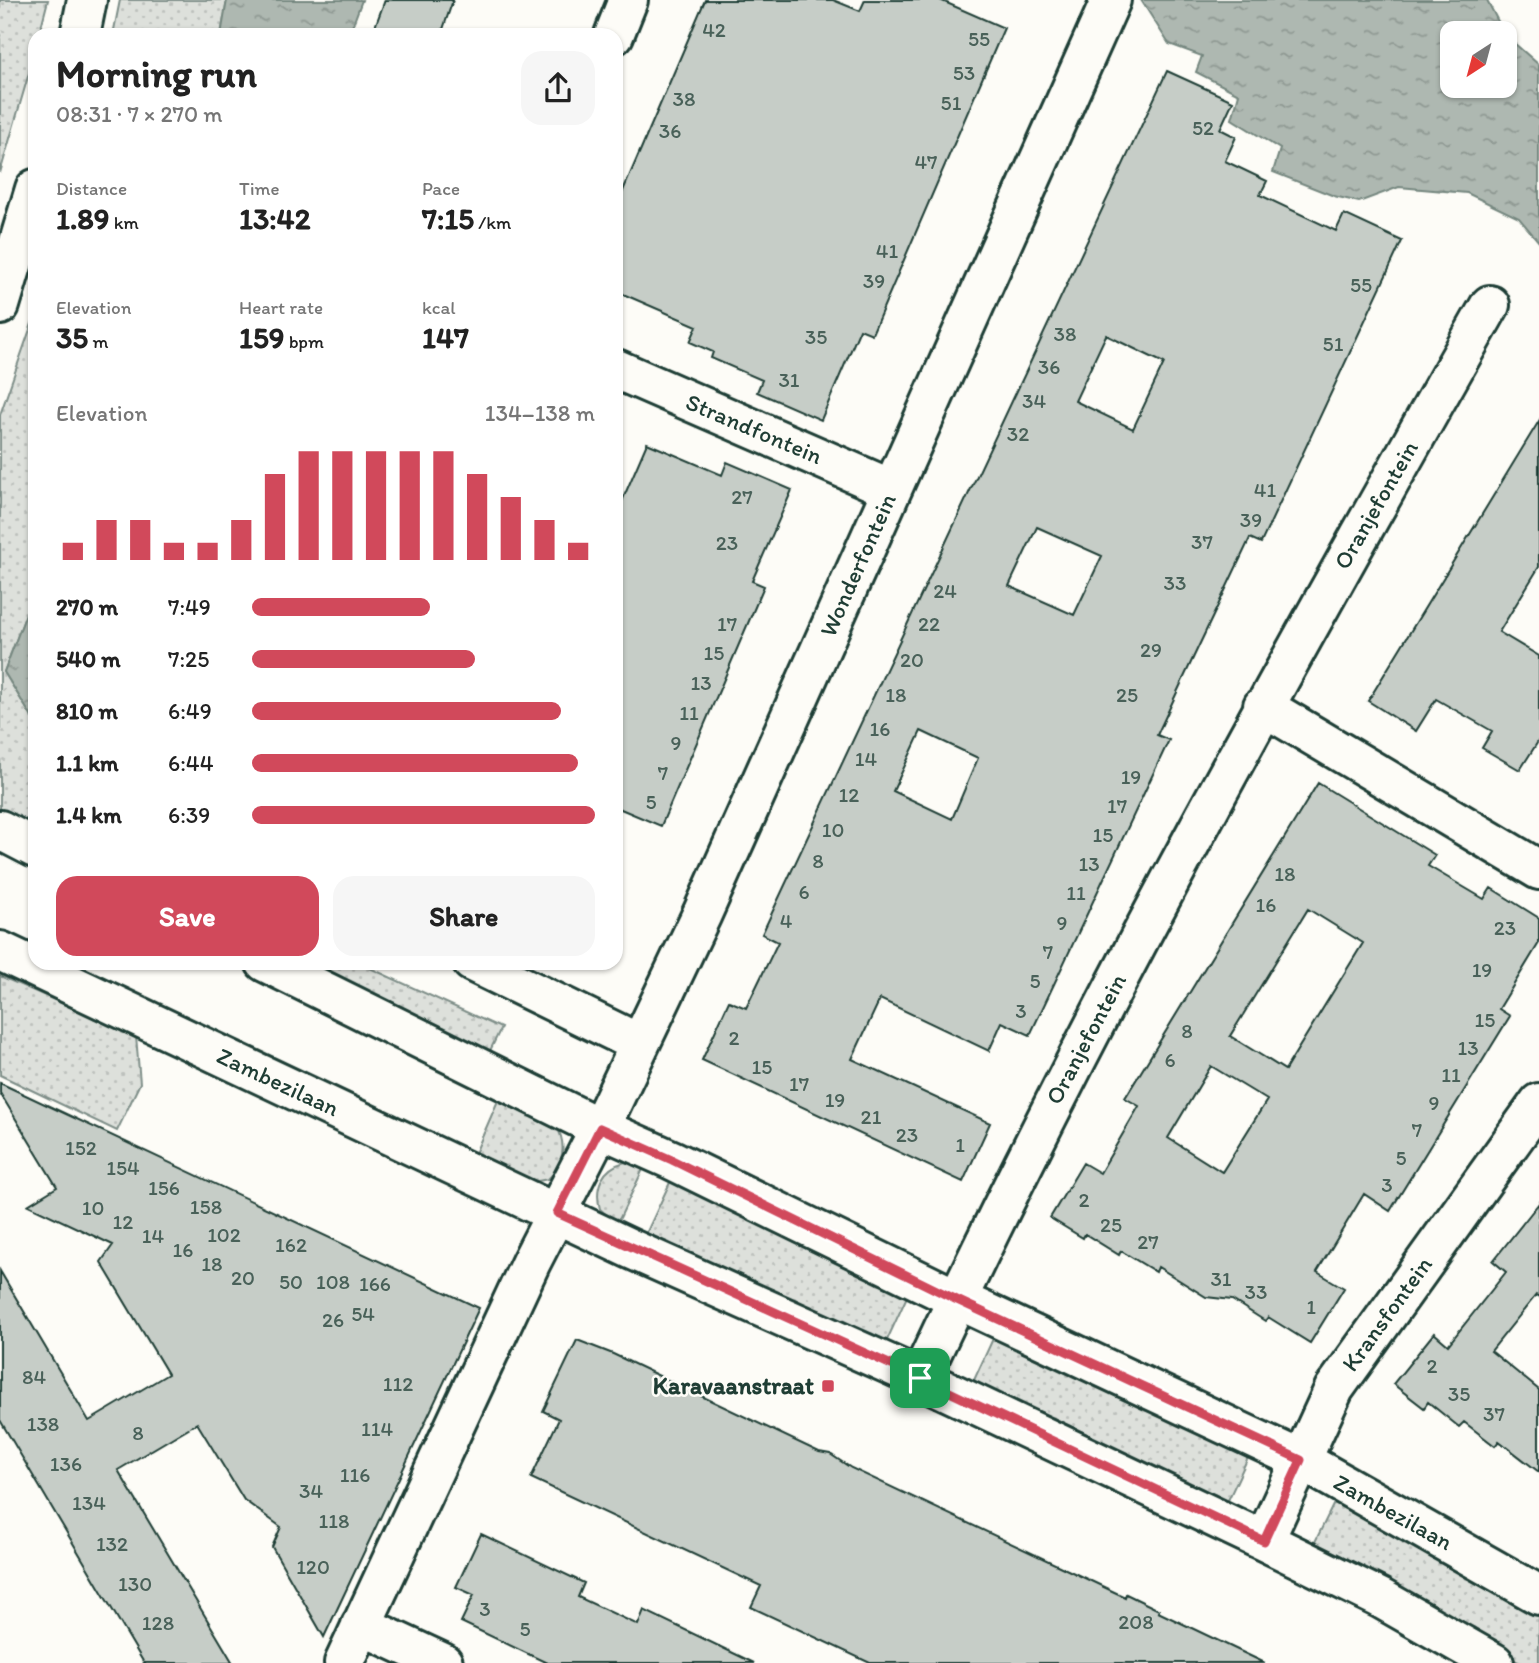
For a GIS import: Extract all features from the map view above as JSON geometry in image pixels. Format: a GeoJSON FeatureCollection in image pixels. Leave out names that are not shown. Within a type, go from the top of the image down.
{"type":"FeatureCollection","features":[{"type":"Feature","properties":{"kind":"street"},"geometry":{"type":"LineString","coordinates":[[81,28],[87,0]]}},
{"type":"Feature","properties":{"kind":"street"},"geometry":{"type":"LineString","coordinates":[[617,28],[628,0]]}},
{"type":"Feature","properties":{"kind":"street","name":"Wonderfontein"},"geometry":{"type":"LineString","coordinates":[[600,1128],[702,914],[1111,0]]}},
{"type":"Feature","properties":{"kind":"street"},"geometry":{"type":"LineString","coordinates":[[0,305],[28,212]]}},
{"type":"Feature","properties":{"kind":"street","name":"Oranjefontein"},"geometry":{"type":"LineString","coordinates":[[920,1378],[1070,1068],[1263,706],[1490,304]]}},
{"type":"Feature","properties":{"kind":"street","name":"Strandfontein"},"geometry":{"type":"LineString","coordinates":[[623,372],[891,489]]}},
{"type":"Feature","properties":{"kind":"street"},"geometry":{"type":"LineString","coordinates":[[1263,706],[1539,870]]}},
{"type":"Feature","properties":{"kind":"street"},"geometry":{"type":"LineString","coordinates":[[0,831],[28,845]]}},
{"type":"Feature","properties":{"kind":"street","name":"Zambezilaan"},"geometry":{"type":"LineString","coordinates":[[0,951],[28,964]]}},
{"type":"Feature","properties":{"kind":"street","name":"Zambezilaan"},"geometry":{"type":"LineString","coordinates":[[40,970],[557,1213],[920,1378],[1264,1541],[1380,1598],[1494,1663]]}},
{"type":"Feature","properties":{"kind":"street","name":"Zambezilaan"},"geometry":{"type":"LineString","coordinates":[[281,970],[957,1300],[1301,1460],[1539,1595]]}},
{"type":"Feature","properties":{"kind":"street"},"geometry":{"type":"LineString","coordinates":[[488,970],[640,1044]]}},
{"type":"Feature","properties":{"kind":"street","name":"Kransfontein"},"geometry":{"type":"LineString","coordinates":[[1264,1541],[1334,1389],[1539,1103]]}},
{"type":"Feature","properties":{"kind":"street"},"geometry":{"type":"LineString","coordinates":[[344,1663],[600,1128]]}},
{"type":"Feature","properties":{"kind":"street"},"geometry":{"type":"LineString","coordinates":[[361,1625],[443,1663]]}},
{"type":"Feature","properties":{"kind":"shaded area"},"geometry":{"type":"Polygon","coordinates":[[[0,0],[48,0],[41,28],[28,28],[28,76],[0,173],[0,0]]]}},
{"type":"Feature","properties":{"kind":"shaded area"},"geometry":{"type":"Polygon","coordinates":[[[120,0],[227,0],[222,28],[114,28],[120,0]]]}},
{"type":"Feature","properties":{"kind":"shaded area"},"geometry":{"type":"Polygon","coordinates":[[[28,335],[28,609],[4,672],[28,711],[28,826],[0,812],[0,415],[28,335]]]}},
{"type":"Feature","properties":{"kind":"shaded area"},"geometry":{"type":"Polygon","coordinates":[[[313,970],[374,970],[501,1028],[487,1057],[313,970]]]}},
{"type":"Feature","properties":{"kind":"shaded area"},"geometry":{"type":"Polygon","coordinates":[[[0,976],[136,1036],[140,1083],[117,1131],[0,1075],[0,976]]]}},
{"type":"Feature","properties":{"kind":"shaded area"},"geometry":{"type":"Polygon","coordinates":[[[500,1096],[556,1126],[562,1139],[562,1154],[558,1167],[548,1179],[528,1183],[473,1158],[500,1096]]]}},
{"type":"Feature","properties":{"kind":"shaded area"},"geometry":{"type":"Polygon","coordinates":[[[625,1162],[645,1165],[617,1224],[600,1209],[598,1193],[605,1174],[625,1162]]]}},
{"type":"Feature","properties":{"kind":"shaded area"},"geometry":{"type":"Polygon","coordinates":[[[672,1178],[910,1290],[883,1349],[644,1238],[672,1178]]]}},
{"type":"Feature","properties":{"kind":"shaded area"},"geometry":{"type":"Polygon","coordinates":[[[996,1332],[1251,1451],[1224,1509],[969,1391],[996,1332]]]}},
{"type":"Feature","properties":{"kind":"shaded area"},"geometry":{"type":"Polygon","coordinates":[[[1340,1491],[1539,1603],[1539,1663],[1520,1663],[1311,1550],[1340,1491]]]}},
{"type":"Feature","properties":{"kind":"water"},"geometry":{"type":"Polygon","coordinates":[[[227,0],[362,0],[352,28],[222,28],[227,0]]]}},
{"type":"Feature","properties":{"kind":"water"},"geometry":{"type":"Polygon","coordinates":[[[1141,0],[1487,0],[1498,21],[1440,21],[1440,98],[1517,98],[1517,46],[1539,65],[1539,242],[1519,218],[1467,193],[1399,187],[1359,202],[1334,196],[1273,172],[1280,149],[1232,119],[1239,94],[1196,72],[1202,56],[1169,44],[1141,0]]]}},
{"type":"Feature","properties":{"kind":"water"},"geometry":{"type":"Polygon","coordinates":[[[28,609],[28,711],[4,672],[28,609]]]}},
{"type":"Feature","properties":{"kind":"building"},"geometry":{"type":"Polygon","coordinates":[[[385,0],[453,0],[443,28],[375,28],[385,0]]]}},
{"type":"Feature","properties":{"kind":"building"},"geometry":{"type":"Polygon","coordinates":[[[705,0],[833,0],[860,11],[865,0],[940,0],[1004,28],[872,334],[860,329],[821,420],[757,392],[762,380],[711,358],[713,352],[690,342],[697,326],[623,294],[623,191],[705,0]]]}},
{"type":"Feature","properties":{"kind":"building"},"geometry":{"type":"Polygon","coordinates":[[[1167,71],[1233,101],[1220,129],[1236,137],[1225,161],[1267,181],[1260,195],[1336,231],[1344,214],[1402,241],[1261,543],[1250,538],[1194,656],[1157,735],[1169,740],[1030,1035],[1002,1022],[989,1051],[880,999],[852,1059],[990,1123],[963,1182],[702,1060],[729,1001],[746,1008],[778,942],[762,934],[1167,71]],[[1106,335],[1075,401],[1133,429],[1164,363],[1106,335]],[[1037,527],[1009,586],[1074,615],[1102,556],[1037,527]],[[921,731],[893,791],[952,819],[978,758],[921,731]]]}},
{"type":"Feature","properties":{"kind":"building"},"geometry":{"type":"Polygon","coordinates":[[[1539,421],[1539,567],[1499,632],[1539,656],[1539,740],[1520,770],[1482,748],[1492,731],[1436,699],[1416,731],[1368,701],[1539,421]]]}},
{"type":"Feature","properties":{"kind":"building"},"geometry":{"type":"Polygon","coordinates":[[[647,443],[722,475],[727,462],[792,490],[752,581],[764,586],[661,826],[623,810],[623,499],[647,443]]]}},
{"type":"Feature","properties":{"kind":"building"},"geometry":{"type":"Polygon","coordinates":[[[1318,783],[1435,855],[1428,866],[1484,899],[1491,888],[1539,918],[1539,943],[1499,1009],[1510,1016],[1390,1211],[1364,1194],[1317,1272],[1344,1288],[1310,1343],[1268,1317],[1265,1321],[1232,1300],[1206,1297],[1158,1267],[1156,1272],[1121,1251],[1119,1255],[1085,1234],[1083,1238],[1050,1218],[1083,1163],[1100,1173],[1139,1106],[1125,1098],[1318,783]],[[1308,909],[1230,1036],[1285,1070],[1363,943],[1308,909]],[[1211,1066],[1168,1138],[1222,1172],[1267,1100],[1211,1066]]]}},
{"type":"Feature","properties":{"kind":"building"},"geometry":{"type":"Polygon","coordinates":[[[0,1083],[479,1308],[324,1637],[272,1547],[281,1527],[244,1500],[197,1423],[118,1470],[233,1663],[144,1663],[0,1420],[0,1271],[89,1421],[168,1374],[101,1262],[113,1245],[28,1205],[57,1187],[0,1093],[0,1083]]]}},
{"type":"Feature","properties":{"kind":"building"},"geometry":{"type":"Polygon","coordinates":[[[1539,1203],[1539,1297],[1536,1295],[1491,1351],[1539,1390],[1539,1472],[1499,1441],[1495,1446],[1464,1422],[1459,1427],[1428,1402],[1424,1408],[1393,1384],[1434,1333],[1448,1345],[1506,1272],[1493,1261],[1539,1203]]]}},
{"type":"Feature","properties":{"kind":"building"},"geometry":{"type":"Polygon","coordinates":[[[577,1340],[613,1354],[819,1452],[830,1454],[851,1468],[1125,1597],[1126,1594],[1265,1663],[870,1663],[751,1607],[761,1586],[531,1478],[559,1419],[543,1411],[577,1340]]]}},
{"type":"Feature","properties":{"kind":"building"},"geometry":{"type":"Polygon","coordinates":[[[481,1534],[584,1583],[578,1597],[638,1625],[644,1610],[754,1663],[547,1663],[461,1622],[474,1595],[456,1587],[481,1534]]]}},
{"type":"Feature","properties":{"kind":"place","name":"Karavaanstraat"},"geometry":{"type":"Point","coordinates":[828,1386]}},
{"type":"Feature","properties":{"kind":"route"},"geometry":{"type":"LineString","coordinates":[[600,1128],[672,1160],[957,1300],[1301,1460],[1264,1541],[920,1378],[631,1249],[557,1213],[600,1128]]}}]}
